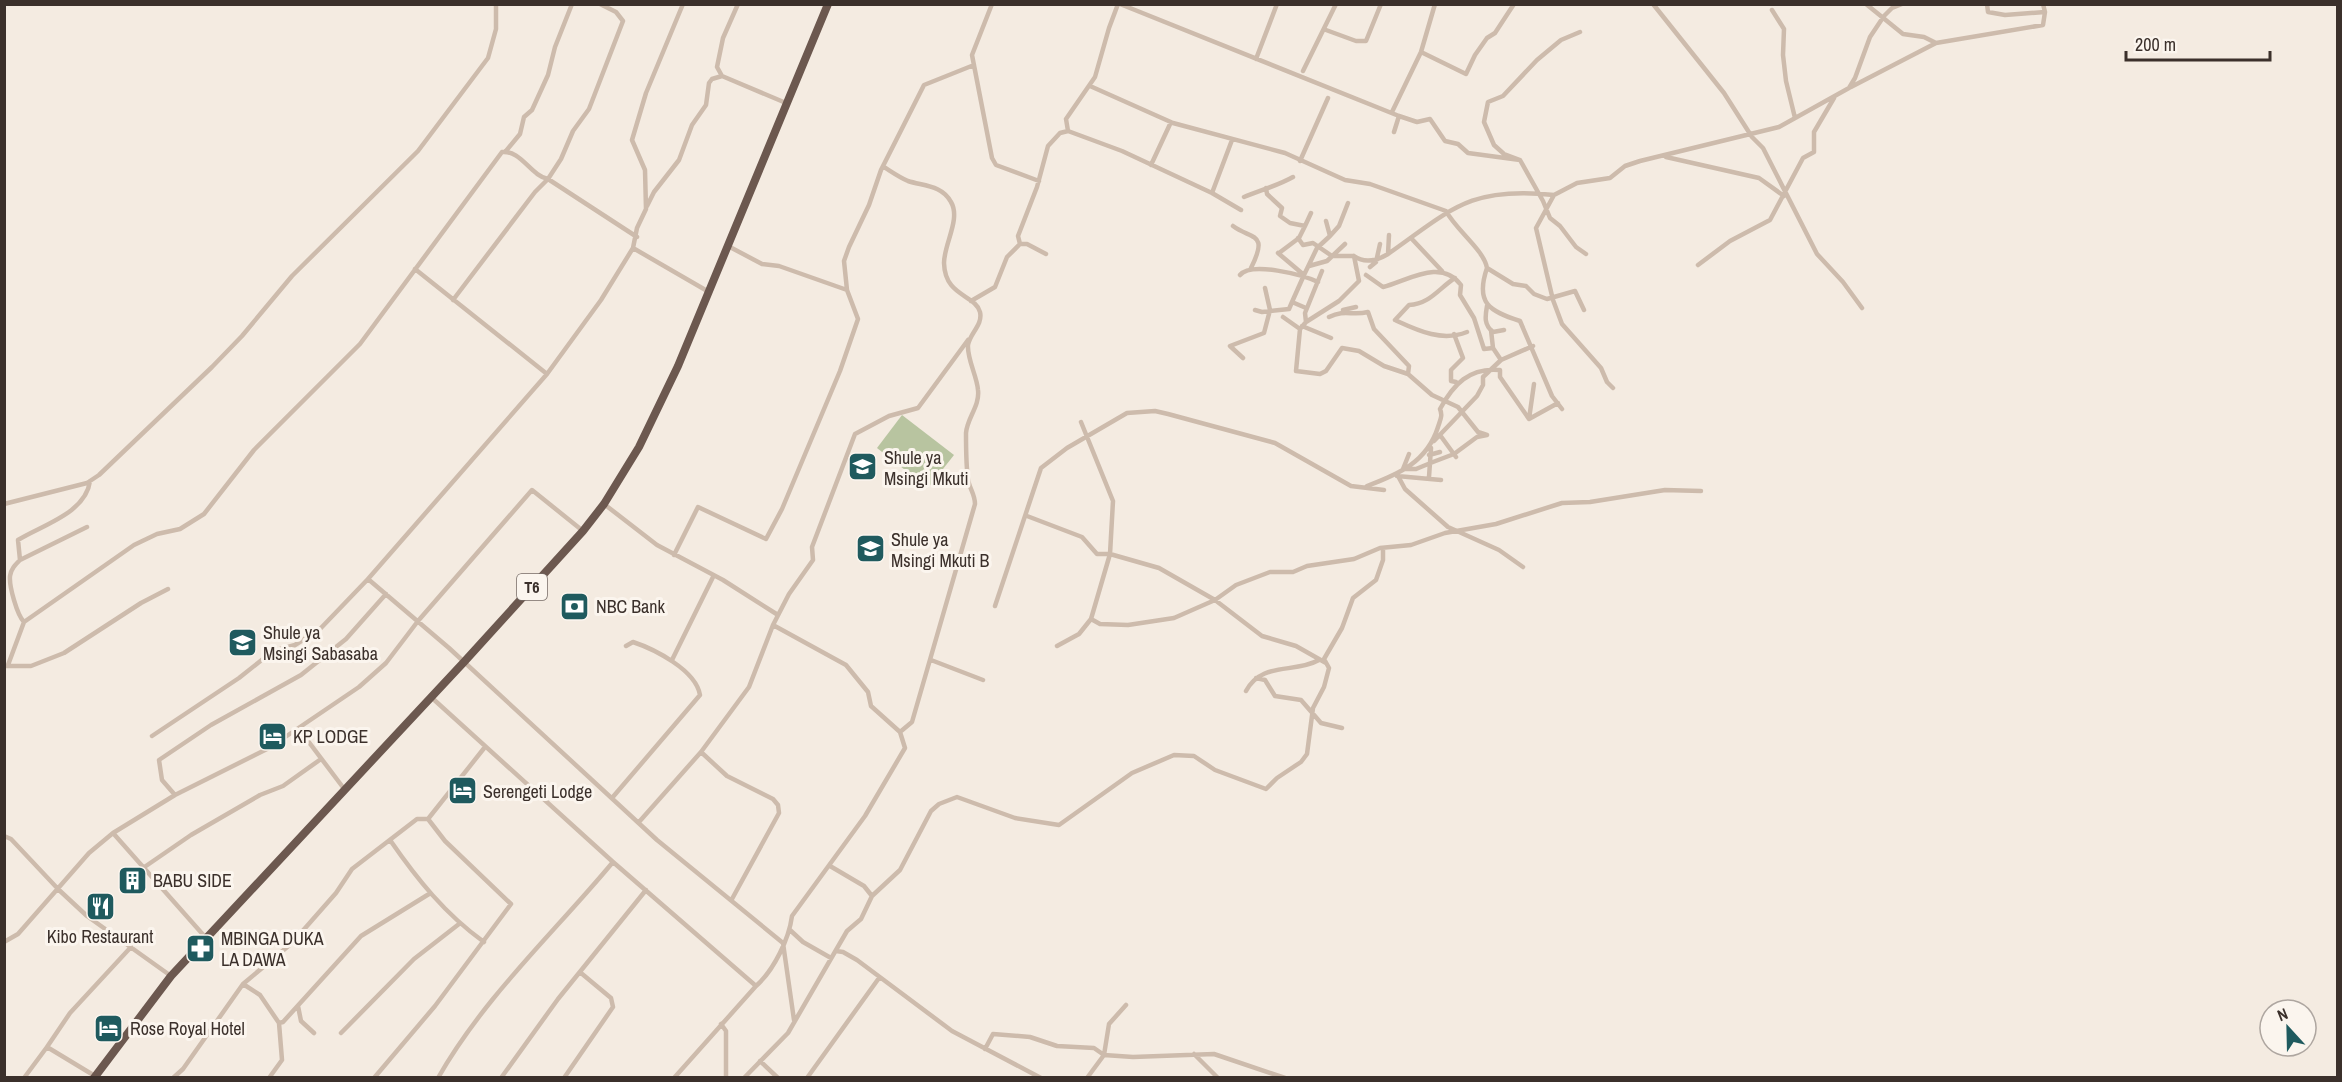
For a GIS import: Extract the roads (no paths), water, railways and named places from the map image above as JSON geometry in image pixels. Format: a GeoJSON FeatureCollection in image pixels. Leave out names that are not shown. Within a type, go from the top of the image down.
{"type":"FeatureCollection","features":[{"type":"Feature","properties":{"kind":"highway","name":"T6"},"geometry":{"type":"LineString","coordinates":[[95,1077],[171,976],[464,662],[583,531],[604,504],[639,447],[678,366],[828,4]]}},
{"type":"Feature","properties":{"kind":"street"},"geometry":{"type":"LineString","coordinates":[[4,504],[35,498],[90,481],[220,359],[292,276],[380,192],[418,151],[488,58],[496,29],[496,4]]}},
{"type":"Feature","properties":{"kind":"street"},"geometry":{"type":"LineString","coordinates":[[168,589],[135,607],[64,653],[31,666],[6,665],[24,622],[134,545],[157,534],[180,529],[204,514],[254,450],[360,344],[495,159],[506,151],[520,134],[524,117],[531,110],[548,75],[555,47],[572,4]]}},
{"type":"Feature","properties":{"kind":"street"},"geometry":{"type":"LineString","coordinates":[[453,300],[535,192],[548,179],[561,159],[573,131],[589,109],[623,21],[616,12],[600,4]]}},
{"type":"Feature","properties":{"kind":"street"},"geometry":{"type":"LineString","coordinates":[[646,208],[645,170],[632,140],[646,93],[683,4]]}},
{"type":"Feature","properties":{"kind":"street"},"geometry":{"type":"LineString","coordinates":[[722,76],[717,68],[719,55],[738,4]]}},
{"type":"Feature","properties":{"kind":"street"},"geometry":{"type":"LineString","coordinates":[[992,4],[972,55],[992,158],[996,165],[1039,181]]}},
{"type":"Feature","properties":{"kind":"street"},"geometry":{"type":"LineString","coordinates":[[1068,131],[1066,119],[1095,77],[1109,28],[1119,4],[1399,116],[1417,122],[1430,119],[1445,141],[1458,144],[1468,153],[1520,160]]}},
{"type":"Feature","properties":{"kind":"street"},"geometry":{"type":"LineString","coordinates":[[1256,58],[1277,4]]}},
{"type":"Feature","properties":{"kind":"street"},"geometry":{"type":"LineString","coordinates":[[1303,71],[1326,30],[1336,4]]}},
{"type":"Feature","properties":{"kind":"street"},"geometry":{"type":"LineString","coordinates":[[1326,30],[1356,41],[1366,41],[1381,4]]}},
{"type":"Feature","properties":{"kind":"street"},"geometry":{"type":"LineString","coordinates":[[1392,112],[1421,52],[1435,4]]}},
{"type":"Feature","properties":{"kind":"street"},"geometry":{"type":"LineString","coordinates":[[1421,52],[1466,74],[1475,55],[1487,38],[1495,33],[1514,4]]}},
{"type":"Feature","properties":{"kind":"street"},"geometry":{"type":"LineString","coordinates":[[1653,4],[1724,93],[1749,133],[1766,151],[1785,195],[1817,254],[1844,282],[1862,308]]}},
{"type":"Feature","properties":{"kind":"street"},"geometry":{"type":"LineString","coordinates":[[1866,4],[1907,36],[1921,36],[1936,43]]}},
{"type":"Feature","properties":{"kind":"street"},"geometry":{"type":"LineString","coordinates":[[1849,88],[1869,40],[1884,16],[1892,8],[1902,4]]}},
{"type":"Feature","properties":{"kind":"street"},"geometry":{"type":"LineString","coordinates":[[1987,4],[1988,12],[2005,15],[2045,12]]}},
{"type":"Feature","properties":{"kind":"street"},"geometry":{"type":"LineString","coordinates":[[1613,388],[1600,368],[1562,324],[1553,300],[1536,228],[1545,207],[1554,195],[1577,183],[1610,178],[1625,166],[1749,133],[1773,129],[1936,43],[2043,25],[2045,12],[2043,4]]}},
{"type":"Feature","properties":{"kind":"street"},"geometry":{"type":"LineString","coordinates":[[1773,10],[1784,29],[1783,55],[1786,81],[1796,118]]}},
{"type":"Feature","properties":{"kind":"street"},"geometry":{"type":"LineString","coordinates":[[1581,32],[1561,40],[1537,60],[1503,96],[1498,96],[1488,102],[1484,122],[1494,145],[1504,154],[1520,160],[1550,218],[1586,254]]}},
{"type":"Feature","properties":{"kind":"street"},"geometry":{"type":"LineString","coordinates":[[674,555],[698,507],[766,539],[782,509],[840,371],[858,319],[847,291],[844,261],[869,205],[874,184],[924,85],[962,72],[974,65]]}},
{"type":"Feature","properties":{"kind":"street"},"geometry":{"type":"LineString","coordinates":[[152,736],[239,678],[273,651],[295,645],[320,629],[368,579],[547,374],[602,300],[633,248],[637,228],[654,192],[679,160],[692,125],[706,105],[709,83],[717,76],[722,76],[786,103]]}},
{"type":"Feature","properties":{"kind":"street"},"geometry":{"type":"LineString","coordinates":[[1090,86],[1171,122],[1274,150],[1345,180],[1370,184],[1446,211],[1454,225],[1486,260],[1487,268],[1481,286],[1487,306],[1485,318],[1491,330],[1493,348],[1501,360]]}},
{"type":"Feature","properties":{"kind":"street"},"geometry":{"type":"LineString","coordinates":[[1698,265],[1730,241],[1770,220],[1803,158],[1814,152],[1814,132],[1836,95]]}},
{"type":"Feature","properties":{"kind":"street"},"geometry":{"type":"LineString","coordinates":[[1300,161],[1328,98]]}},
{"type":"Feature","properties":{"kind":"street"},"geometry":{"type":"LineString","coordinates":[[1394,132],[1399,116]]}},
{"type":"Feature","properties":{"kind":"street"},"geometry":{"type":"LineString","coordinates":[[1151,165],[1171,122]]}},
{"type":"Feature","properties":{"kind":"street"},"geometry":{"type":"LineString","coordinates":[[1020,244],[1018,236],[1039,181],[1048,146],[1060,133],[1068,131],[1151,165],[1212,193],[1241,210]]}},
{"type":"Feature","properties":{"kind":"street"},"geometry":{"type":"LineString","coordinates":[[1212,193],[1232,140]]}},
{"type":"Feature","properties":{"kind":"street"},"geometry":{"type":"LineString","coordinates":[[506,151],[542,178],[548,179],[637,237]]}},
{"type":"Feature","properties":{"kind":"street"},"geometry":{"type":"LineString","coordinates":[[1663,156],[1759,178],[1785,195]]}},
{"type":"Feature","properties":{"kind":"street"},"geometry":{"type":"LineString","coordinates":[[639,822],[701,752],[749,687],[778,615],[800,576],[813,560],[812,547],[855,435],[889,416],[918,408],[955,361],[979,325],[979,309],[950,286],[944,266],[946,245],[955,215],[952,202],[933,186],[911,182],[884,166]]}},
{"type":"Feature","properties":{"kind":"street"},"geometry":{"type":"LineString","coordinates":[[1244,198],[1266,188],[1274,188],[1293,177]]}},
{"type":"Feature","properties":{"kind":"street"},"geometry":{"type":"LineString","coordinates":[[1266,188],[1267,194],[1282,208],[1280,216],[1290,223],[1305,226]]}},
{"type":"Feature","properties":{"kind":"street"},"geometry":{"type":"LineString","coordinates":[[1298,238],[1303,244],[1312,243],[1332,256],[1354,256],[1365,261],[1388,254],[1446,211],[1487,195],[1538,193],[1554,195]]}},
{"type":"Feature","properties":{"kind":"street"},"geometry":{"type":"LineString","coordinates":[[1255,310],[1288,309],[1317,248],[1339,226],[1348,202]]}},
{"type":"Feature","properties":{"kind":"street"},"geometry":{"type":"LineString","coordinates":[[1311,213],[1298,238],[1278,253],[1304,275],[1318,282]]}},
{"type":"Feature","properties":{"kind":"street"},"geometry":{"type":"LineString","coordinates":[[1326,221],[1330,236]]}},
{"type":"Feature","properties":{"kind":"street"},"geometry":{"type":"LineString","coordinates":[[1233,226],[1254,234],[1257,239],[1257,256],[1251,268]]}},
{"type":"Feature","properties":{"kind":"street"},"geometry":{"type":"LineString","coordinates":[[1388,254],[1389,235]]}},
{"type":"Feature","properties":{"kind":"street"},"geometry":{"type":"LineString","coordinates":[[1411,238],[1442,271],[1455,278],[1461,285],[1460,295],[1474,318],[1484,350],[1493,348]]}},
{"type":"Feature","properties":{"kind":"street"},"geometry":{"type":"LineString","coordinates":[[971,301],[995,288],[1007,257],[1020,244],[1027,244],[1046,254]]}},
{"type":"Feature","properties":{"kind":"street"},"geometry":{"type":"LineString","coordinates":[[1309,266],[1327,261],[1345,244]]}},
{"type":"Feature","properties":{"kind":"street"},"geometry":{"type":"LineString","coordinates":[[1371,267],[1380,244]]}},
{"type":"Feature","properties":{"kind":"street"},"geometry":{"type":"LineString","coordinates":[[728,246],[762,264],[779,266],[847,291]]}},
{"type":"Feature","properties":{"kind":"street"},"geometry":{"type":"LineString","coordinates":[[633,248],[709,292]]}},
{"type":"Feature","properties":{"kind":"street"},"geometry":{"type":"LineString","coordinates":[[1303,326],[1339,301],[1359,281],[1354,256]]}},
{"type":"Feature","properties":{"kind":"street"},"geometry":{"type":"LineString","coordinates":[[1240,275],[1243,270],[1251,268],[1304,275]]}},
{"type":"Feature","properties":{"kind":"street"},"geometry":{"type":"LineString","coordinates":[[1487,268],[1513,284],[1526,286],[1534,294],[1553,300],[1575,291],[1584,310]]}},
{"type":"Feature","properties":{"kind":"street"},"geometry":{"type":"LineString","coordinates":[[415,269],[547,374]]}},
{"type":"Feature","properties":{"kind":"street"},"geometry":{"type":"LineString","coordinates":[[1322,270],[1306,308],[1296,371],[1320,374],[1326,371],[1342,348],[1348,348],[1384,366],[1408,374],[1444,402],[1453,404],[1478,432],[1487,435],[1477,437],[1455,455],[1416,469],[1403,469]]}},
{"type":"Feature","properties":{"kind":"street"},"geometry":{"type":"LineString","coordinates":[[1366,275],[1383,286],[1442,271]]}},
{"type":"Feature","properties":{"kind":"street"},"geometry":{"type":"LineString","coordinates":[[1455,278],[1438,294],[1419,305],[1409,305],[1395,320],[1434,336],[1467,332]]}},
{"type":"Feature","properties":{"kind":"street"},"geometry":{"type":"LineString","coordinates":[[1243,358],[1230,346],[1264,333],[1270,310],[1265,288]]}},
{"type":"Feature","properties":{"kind":"street"},"geometry":{"type":"LineString","coordinates":[[1292,302],[1306,308]]}},
{"type":"Feature","properties":{"kind":"street"},"geometry":{"type":"LineString","coordinates":[[1487,306],[1496,313],[1520,321],[1562,409]]}},
{"type":"Feature","properties":{"kind":"street"},"geometry":{"type":"LineString","coordinates":[[1329,317],[1356,307]]}},
{"type":"Feature","properties":{"kind":"street"},"geometry":{"type":"LineString","coordinates":[[1341,311],[1356,314],[1368,312],[1374,329],[1409,366],[1408,374]]}},
{"type":"Feature","properties":{"kind":"street"},"geometry":{"type":"LineString","coordinates":[[1283,317],[1331,338]]}},
{"type":"Feature","properties":{"kind":"street"},"geometry":{"type":"LineString","coordinates":[[1491,330],[1504,330]]}},
{"type":"Feature","properties":{"kind":"street"},"geometry":{"type":"LineString","coordinates":[[900,732],[912,722],[975,504],[975,493],[968,480],[966,430],[978,401],[979,390],[968,347],[972,334]]}},
{"type":"Feature","properties":{"kind":"street"},"geometry":{"type":"LineString","coordinates":[[1454,334],[1463,358],[1451,370],[1451,381],[1456,382]]}},
{"type":"Feature","properties":{"kind":"street"},"geometry":{"type":"LineString","coordinates":[[1365,487],[1391,477],[1423,455],[1439,433],[1477,396],[1483,384],[1483,377],[1491,369],[1501,360],[1533,346]]}},
{"type":"Feature","properties":{"kind":"street"},"geometry":{"type":"LineString","coordinates":[[1455,455],[1439,433],[1444,402],[1456,382],[1491,369],[1500,370],[1500,377],[1529,419]]}},
{"type":"Feature","properties":{"kind":"street"},"geometry":{"type":"LineString","coordinates":[[1529,419],[1534,384]]}},
{"type":"Feature","properties":{"kind":"street"},"geometry":{"type":"LineString","coordinates":[[1529,419],[1558,404]]}},
{"type":"Feature","properties":{"kind":"street"},"geometry":{"type":"LineString","coordinates":[[995,606],[1027,516],[1032,490],[1041,468],[1087,436],[1127,413],[1155,411],[1275,443],[1351,486],[1384,490]]}},
{"type":"Feature","properties":{"kind":"street"},"geometry":{"type":"LineString","coordinates":[[1057,646],[1079,634],[1091,619],[1110,554],[1113,501],[1081,422]]}},
{"type":"Feature","properties":{"kind":"street"},"geometry":{"type":"LineString","coordinates":[[1429,477],[1432,443]]}},
{"type":"Feature","properties":{"kind":"street"},"geometry":{"type":"LineString","coordinates":[[1423,455],[1440,452]]}},
{"type":"Feature","properties":{"kind":"street"},"geometry":{"type":"LineString","coordinates":[[1403,469],[1409,453]]}},
{"type":"Feature","properties":{"kind":"street"},"geometry":{"type":"LineString","coordinates":[[1398,476],[1406,489],[1454,532],[1499,550],[1523,567]]}},
{"type":"Feature","properties":{"kind":"street"},"geometry":{"type":"LineString","coordinates":[[1391,477],[1429,477],[1441,480]]}},
{"type":"Feature","properties":{"kind":"street"},"geometry":{"type":"LineString","coordinates":[[20,560],[18,540],[67,513],[89,492],[90,481]]}},
{"type":"Feature","properties":{"kind":"street"},"geometry":{"type":"LineString","coordinates":[[4,942],[18,934],[59,890],[89,853],[113,833],[175,795],[268,748],[359,687],[386,663],[418,621],[532,490],[583,531]]}},
{"type":"Feature","properties":{"kind":"street"},"geometry":{"type":"LineString","coordinates":[[1091,619],[1100,624],[1128,624],[1174,618],[1215,600],[1236,585],[1270,572],[1293,572],[1308,566],[1354,559],[1383,548],[1411,545],[1454,532],[1496,524],[1562,503],[1590,502],[1665,490],[1701,491]]}},
{"type":"Feature","properties":{"kind":"street"},"geometry":{"type":"LineString","coordinates":[[604,504],[657,545],[778,615]]}},
{"type":"Feature","properties":{"kind":"street"},"geometry":{"type":"LineString","coordinates":[[1027,516],[1082,537],[1097,554],[1110,554],[1159,568],[1215,600],[1262,636],[1296,646],[1326,663]]}},
{"type":"Feature","properties":{"kind":"street"},"geometry":{"type":"LineString","coordinates":[[24,622],[17,615],[9,577],[12,567],[20,560],[87,527]]}},
{"type":"Feature","properties":{"kind":"street"},"geometry":{"type":"LineString","coordinates":[[744,1077],[782,1040],[848,931],[861,919],[872,896],[900,870],[931,811],[939,804],[957,797],[1015,818],[1059,825],[1132,773],[1174,755],[1194,756],[1215,770],[1266,789],[1277,778],[1301,762],[1307,754],[1316,699],[1324,687],[1329,668],[1326,663],[1326,654],[1335,641],[1353,598],[1376,580],[1383,560],[1383,548]]}},
{"type":"Feature","properties":{"kind":"street"},"geometry":{"type":"LineString","coordinates":[[672,660],[713,577]]}},
{"type":"Feature","properties":{"kind":"street"},"geometry":{"type":"LineString","coordinates":[[368,579],[464,662],[657,840],[783,943],[794,1020]]}},
{"type":"Feature","properties":{"kind":"street"},"geometry":{"type":"LineString","coordinates":[[175,795],[162,780],[159,760],[211,725],[301,675],[346,639],[386,594]]}},
{"type":"Feature","properties":{"kind":"street"},"geometry":{"type":"LineString","coordinates":[[674,1077],[767,976],[790,930],[792,916],[865,816],[905,748],[900,732],[871,706],[868,692],[846,665],[773,625]]}},
{"type":"Feature","properties":{"kind":"street"},"geometry":{"type":"LineString","coordinates":[[612,798],[698,700],[699,688],[672,660],[633,642],[626,646]]}},
{"type":"Feature","properties":{"kind":"street"},"geometry":{"type":"LineString","coordinates":[[931,660],[983,680]]}},
{"type":"Feature","properties":{"kind":"street"},"geometry":{"type":"LineString","coordinates":[[1246,691],[1256,678],[1272,669],[1293,669],[1319,660]]}},
{"type":"Feature","properties":{"kind":"street"},"geometry":{"type":"LineString","coordinates":[[1256,678],[1265,680],[1275,696],[1301,700],[1321,723],[1342,728]]}},
{"type":"Feature","properties":{"kind":"street"},"geometry":{"type":"LineString","coordinates":[[430,697],[613,862],[756,986]]}},
{"type":"Feature","properties":{"kind":"street"},"geometry":{"type":"LineString","coordinates":[[299,729],[345,790]]}},
{"type":"Feature","properties":{"kind":"street"},"geometry":{"type":"LineString","coordinates":[[428,819],[485,747]]}},
{"type":"Feature","properties":{"kind":"street"},"geometry":{"type":"LineString","coordinates":[[701,752],[727,776],[773,799],[778,805],[778,813],[732,899]]}},
{"type":"Feature","properties":{"kind":"street"},"geometry":{"type":"LineString","coordinates":[[143,868],[260,795],[283,786],[321,759]]}},
{"type":"Feature","properties":{"kind":"street"},"geometry":{"type":"LineString","coordinates":[[173,1077],[183,1069],[243,984],[292,943],[336,892],[352,869],[417,819],[428,819]]}},
{"type":"Feature","properties":{"kind":"street"},"geometry":{"type":"LineString","coordinates":[[374,1077],[435,1006],[511,904],[445,841],[428,819]]}},
{"type":"Feature","properties":{"kind":"street"},"geometry":{"type":"LineString","coordinates":[[113,833],[206,938]]}},
{"type":"Feature","properties":{"kind":"street"},"geometry":{"type":"LineString","coordinates":[[5,835],[87,916],[171,976]]}},
{"type":"Feature","properties":{"kind":"street"},"geometry":{"type":"LineString","coordinates":[[390,840],[429,894],[459,924],[484,942]]}},
{"type":"Feature","properties":{"kind":"street"},"geometry":{"type":"LineString","coordinates":[[438,1077],[454,1048],[524,960],[560,925],[613,862]]}},
{"type":"Feature","properties":{"kind":"street"},"geometry":{"type":"LineString","coordinates":[[830,866],[864,886],[872,896]]}},
{"type":"Feature","properties":{"kind":"street"},"geometry":{"type":"LineString","coordinates":[[501,1077],[518,1051],[646,890]]}},
{"type":"Feature","properties":{"kind":"street"},"geometry":{"type":"LineString","coordinates":[[279,1023],[283,1022],[362,936],[429,894]]}},
{"type":"Feature","properties":{"kind":"street"},"geometry":{"type":"LineString","coordinates":[[341,1033],[414,959],[459,924]]}},
{"type":"Feature","properties":{"kind":"street"},"geometry":{"type":"LineString","coordinates":[[790,930],[803,942],[831,958]]}},
{"type":"Feature","properties":{"kind":"street"},"geometry":{"type":"LineString","coordinates":[[24,1077],[70,1013],[131,947]]}},
{"type":"Feature","properties":{"kind":"street"},"geometry":{"type":"LineString","coordinates":[[836,951],[843,951],[857,960],[952,1031],[1041,1077]]}},
{"type":"Feature","properties":{"kind":"street"},"geometry":{"type":"LineString","coordinates":[[564,1077],[613,1007],[611,998],[581,973]]}},
{"type":"Feature","properties":{"kind":"street"},"geometry":{"type":"LineString","coordinates":[[807,1077],[879,978]]}},
{"type":"Feature","properties":{"kind":"street"},"geometry":{"type":"LineString","coordinates":[[243,984],[260,995],[279,1023],[282,1060],[269,1077]]}},
{"type":"Feature","properties":{"kind":"street"},"geometry":{"type":"LineString","coordinates":[[1087,1077],[1104,1055],[1109,1024],[1126,1005]]}},
{"type":"Feature","properties":{"kind":"street"},"geometry":{"type":"LineString","coordinates":[[298,1006],[301,1021],[314,1033]]}},
{"type":"Feature","properties":{"kind":"street"},"geometry":{"type":"LineString","coordinates":[[721,1024],[726,1031],[726,1077]]}},
{"type":"Feature","properties":{"kind":"street"},"geometry":{"type":"LineString","coordinates":[[985,1049],[993,1034],[1005,1034],[1030,1037],[1057,1046],[1094,1048],[1104,1055],[1144,1058],[1214,1054],[1285,1077]]}},
{"type":"Feature","properties":{"kind":"street"},"geometry":{"type":"LineString","coordinates":[[47,1047],[95,1077]]}},
{"type":"Feature","properties":{"kind":"street"},"geometry":{"type":"LineString","coordinates":[[1194,1054],[1218,1077]]}},
{"type":"Feature","properties":{"kind":"street"},"geometry":{"type":"LineString","coordinates":[[760,1061],[778,1077]]}},
{"type":"Feature","properties":{"kind":"place","name":"Shule ya Msingi Mkuti"},"geometry":{"type":"Point","coordinates":[863,467]}},
{"type":"Feature","properties":{"kind":"place","name":"Shule ya Msingi Mkuti B"},"geometry":{"type":"Point","coordinates":[870,549]}},
{"type":"Feature","properties":{"kind":"place","name":"NBC Bank"},"geometry":{"type":"Point","coordinates":[575,606]}},
{"type":"Feature","properties":{"kind":"place","name":"Shule ya Msingi Sabasaba"},"geometry":{"type":"Point","coordinates":[242,642]}},
{"type":"Feature","properties":{"kind":"place","name":"KP LODGE"},"geometry":{"type":"Point","coordinates":[272,736]}},
{"type":"Feature","properties":{"kind":"place","name":"Serengeti Lodge"},"geometry":{"type":"Point","coordinates":[462,791]}},
{"type":"Feature","properties":{"kind":"place","name":"BABU SIDE"},"geometry":{"type":"Point","coordinates":[132,880]}},
{"type":"Feature","properties":{"kind":"place","name":"Kibo Restaurant"},"geometry":{"type":"Point","coordinates":[100,907]}},
{"type":"Feature","properties":{"kind":"place","name":"MBINGA DUKA LA DAWA"},"geometry":{"type":"Point","coordinates":[200,948]}},
{"type":"Feature","properties":{"kind":"place","name":"Rose Royal Hotel"},"geometry":{"type":"Point","coordinates":[109,1028]}}]}
